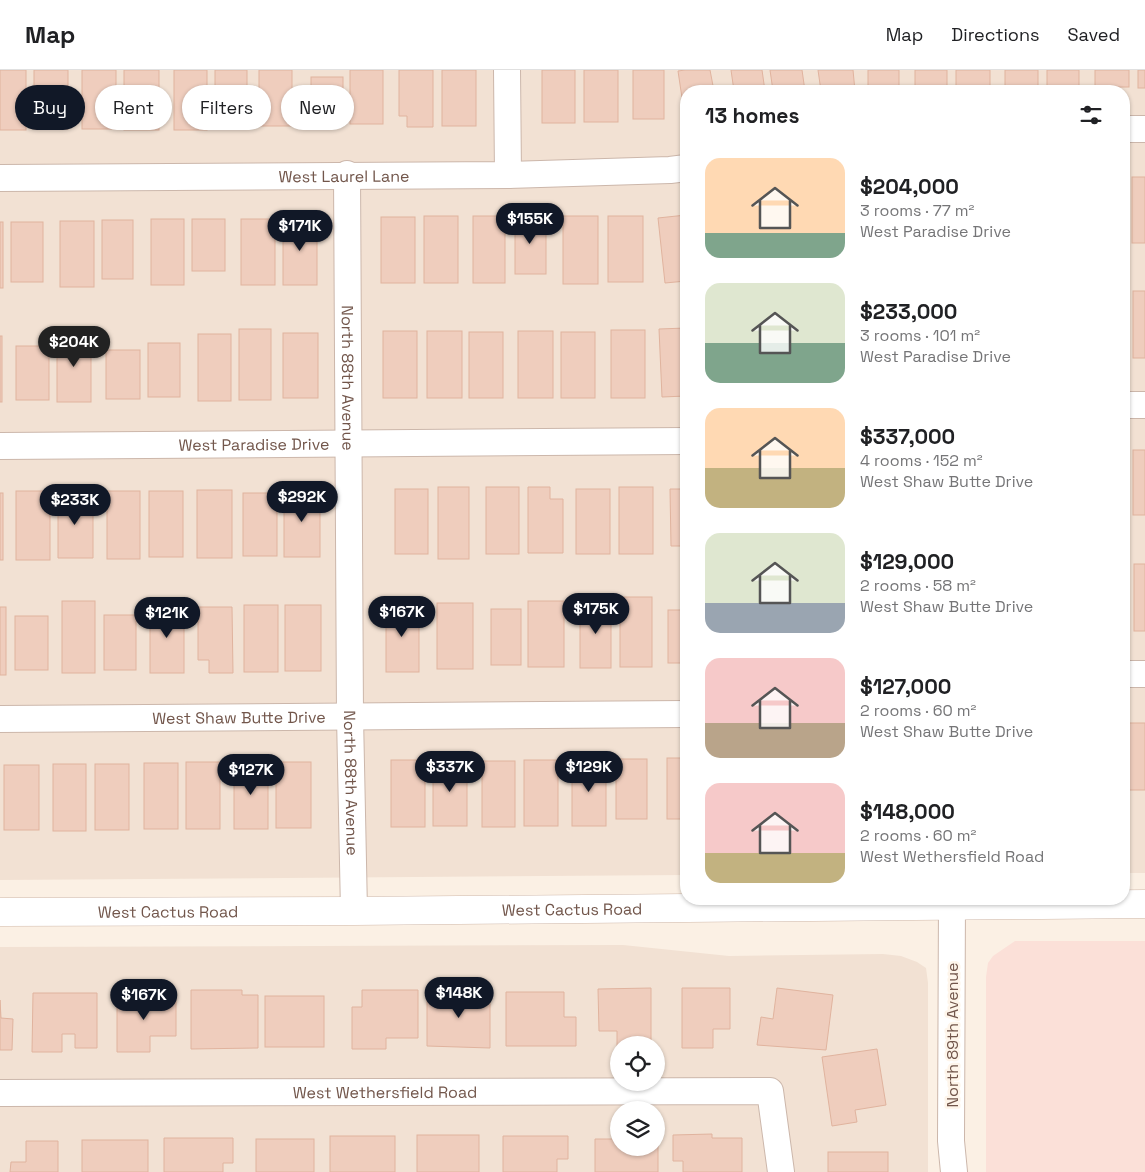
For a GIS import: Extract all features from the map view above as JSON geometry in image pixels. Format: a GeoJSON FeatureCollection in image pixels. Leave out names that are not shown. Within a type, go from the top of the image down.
{"type":"FeatureCollection","features":[{"type":"Feature","properties":{"kind":"main road","name":"West Cactus Road"},"geometry":{"type":"LineString","coordinates":[[1130,904],[1145,904]]}},
{"type":"Feature","properties":{"kind":"main road","name":"West Cactus Road"},"geometry":{"type":"LineString","coordinates":[[0,912],[354,911],[753,905]]}},
{"type":"Feature","properties":{"kind":"street"},"geometry":{"type":"LineString","coordinates":[[507,70],[508,175]]}},
{"type":"Feature","properties":{"kind":"street"},"geometry":{"type":"LineString","coordinates":[[1130,130],[1145,129]]}},
{"type":"Feature","properties":{"kind":"street","name":"West Laurel Lane"},"geometry":{"type":"LineString","coordinates":[[0,178],[347,174],[508,175],[680,168]]}},
{"type":"Feature","properties":{"kind":"street","name":"North 88th Avenue"},"geometry":{"type":"LineString","coordinates":[[347,174],[350,716],[354,911]]}},
{"type":"Feature","properties":{"kind":"street"},"geometry":{"type":"LineString","coordinates":[[1130,405],[1145,404]]}},
{"type":"Feature","properties":{"kind":"street","name":"West Paradise Drive"},"geometry":{"type":"LineString","coordinates":[[0,446],[680,441]]}},
{"type":"Feature","properties":{"kind":"street"},"geometry":{"type":"LineString","coordinates":[[1130,674],[1145,674]]}},
{"type":"Feature","properties":{"kind":"street","name":"West Shaw Butte Drive"},"geometry":{"type":"LineString","coordinates":[[0,719],[680,714]]}},
{"type":"Feature","properties":{"kind":"street","name":"North 89th Avenue"},"geometry":{"type":"LineString","coordinates":[[952,905],[952,1140],[954,1172]]}},
{"type":"Feature","properties":{"kind":"street","name":"West Wethersfield Road"},"geometry":{"type":"LineString","coordinates":[[0,1093],[770,1091],[781,1172]]}},
{"type":"Feature","properties":{"kind":"shaded area"},"geometry":{"type":"Polygon","coordinates":[[[0,70],[1145,70],[1145,873],[1130,873],[1130,85],[680,85],[680,875],[0,880],[0,70]]]}},
{"type":"Feature","properties":{"kind":"shaded area"},"geometry":{"type":"Polygon","coordinates":[[[1015,941],[1145,941],[1145,1172],[986,1172],[986,977],[988,963],[993,956],[1015,941]]]}},
{"type":"Feature","properties":{"kind":"shaded area"},"geometry":{"type":"Polygon","coordinates":[[[623,945],[729,956],[883,954],[901,956],[917,962],[926,968],[928,983],[928,1172],[0,1172],[0,947],[623,945]]]}},
{"type":"Feature","properties":{"kind":"building"},"geometry":{"type":"Polygon","coordinates":[[[0,70],[26,70],[26,85],[15,85],[15,130],[0,130],[0,70]]]}},
{"type":"Feature","properties":{"kind":"building"},"geometry":{"type":"Polygon","coordinates":[[[34,70],[68,70],[68,85],[34,85],[34,70]]]}},
{"type":"Feature","properties":{"kind":"building"},"geometry":{"type":"Polygon","coordinates":[[[82,70],[116,70],[116,85],[95,85],[95,129],[85,129],[85,85],[82,85],[82,70]]]}},
{"type":"Feature","properties":{"kind":"building"},"geometry":{"type":"Polygon","coordinates":[[[124,70],[159,70],[159,85],[124,85],[124,70]]]}},
{"type":"Feature","properties":{"kind":"building"},"geometry":{"type":"Polygon","coordinates":[[[174,70],[207,70],[207,85],[182,85],[182,130],[174,130],[174,70]]]}},
{"type":"Feature","properties":{"kind":"building"},"geometry":{"type":"Polygon","coordinates":[[[215,70],[247,70],[247,85],[215,85],[215,70]]]}},
{"type":"Feature","properties":{"kind":"building"},"geometry":{"type":"Polygon","coordinates":[[[259,70],[292,70],[292,85],[281,85],[281,126],[271,126],[271,85],[259,85],[259,70]]]}},
{"type":"Feature","properties":{"kind":"building"},"geometry":{"type":"Polygon","coordinates":[[[350,70],[383,70],[383,124],[354,124],[354,85],[350,85],[350,70]]]}},
{"type":"Feature","properties":{"kind":"building"},"geometry":{"type":"Polygon","coordinates":[[[399,70],[433,70],[433,127],[407,127],[407,116],[399,116],[399,70]]]}},
{"type":"Feature","properties":{"kind":"building"},"geometry":{"type":"Polygon","coordinates":[[[442,70],[476,70],[476,126],[442,126],[442,70]]]}},
{"type":"Feature","properties":{"kind":"building"},"geometry":{"type":"Polygon","coordinates":[[[542,70],[575,70],[575,123],[542,123],[542,70]]]}},
{"type":"Feature","properties":{"kind":"building"},"geometry":{"type":"Polygon","coordinates":[[[584,70],[618,70],[618,122],[584,122],[584,70]]]}},
{"type":"Feature","properties":{"kind":"building"},"geometry":{"type":"Polygon","coordinates":[[[633,70],[664,70],[664,119],[633,119],[633,70]]]}},
{"type":"Feature","properties":{"kind":"building"},"geometry":{"type":"Polygon","coordinates":[[[710,70],[713,85],[680,85],[678,71],[710,70]]]}},
{"type":"Feature","properties":{"kind":"building"},"geometry":{"type":"Polygon","coordinates":[[[731,70],[762,70],[764,85],[733,85],[731,70]]]}},
{"type":"Feature","properties":{"kind":"building"},"geometry":{"type":"Polygon","coordinates":[[[770,70],[802,70],[804,85],[772,85],[770,70]]]}},
{"type":"Feature","properties":{"kind":"building"},"geometry":{"type":"Polygon","coordinates":[[[818,70],[853,70],[854,85],[820,85],[818,70]]]}},
{"type":"Feature","properties":{"kind":"building"},"geometry":{"type":"Polygon","coordinates":[[[868,70],[899,70],[899,85],[868,85],[868,70]]]}},
{"type":"Feature","properties":{"kind":"building"},"geometry":{"type":"Polygon","coordinates":[[[915,70],[947,70],[947,85],[915,85],[915,70]]]}},
{"type":"Feature","properties":{"kind":"building"},"geometry":{"type":"Polygon","coordinates":[[[956,70],[990,70],[990,85],[956,85],[956,70]]]}},
{"type":"Feature","properties":{"kind":"building"},"geometry":{"type":"Polygon","coordinates":[[[1005,70],[1038,70],[1038,85],[1005,85],[1005,70]]]}},
{"type":"Feature","properties":{"kind":"building"},"geometry":{"type":"Polygon","coordinates":[[[1047,70],[1079,70],[1079,85],[1047,85],[1047,70]]]}},
{"type":"Feature","properties":{"kind":"building"},"geometry":{"type":"Polygon","coordinates":[[[1095,70],[1129,70],[1129,85],[1095,85],[1095,70]]]}},
{"type":"Feature","properties":{"kind":"building"},"geometry":{"type":"Polygon","coordinates":[[[1138,70],[1145,70],[1145,88],[1138,88],[1138,70]]]}},
{"type":"Feature","properties":{"kind":"building"},"geometry":{"type":"Polygon","coordinates":[[[311,77],[343,77],[343,85],[311,85],[311,77]]]}},
{"type":"Feature","properties":{"kind":"building"},"geometry":{"type":"Polygon","coordinates":[[[1132,177],[1145,177],[1145,243],[1132,243],[1132,177]]]}},
{"type":"Feature","properties":{"kind":"building"},"geometry":{"type":"Polygon","coordinates":[[[424,216],[458,216],[458,283],[424,283],[424,216]]]}},
{"type":"Feature","properties":{"kind":"building"},"geometry":{"type":"Polygon","coordinates":[[[473,216],[505,216],[505,283],[473,283],[473,216]]]}},
{"type":"Feature","properties":{"kind":"building"},"geometry":{"type":"Polygon","coordinates":[[[563,216],[598,216],[598,284],[563,284],[563,216]]]}},
{"type":"Feature","properties":{"kind":"building"},"geometry":{"type":"Polygon","coordinates":[[[608,216],[643,216],[643,282],[608,282],[608,216]]]}},
{"type":"Feature","properties":{"kind":"building"},"geometry":{"type":"Polygon","coordinates":[[[680,216],[680,282],[665,283],[658,218],[680,216]]]}},
{"type":"Feature","properties":{"kind":"building"},"geometry":{"type":"Polygon","coordinates":[[[381,217],[415,217],[415,283],[381,283],[381,217]]]}},
{"type":"Feature","properties":{"kind":"building"},"geometry":{"type":"Polygon","coordinates":[[[515,217],[546,217],[546,274],[515,274],[515,217]]]}},
{"type":"Feature","properties":{"kind":"building"},"geometry":{"type":"Polygon","coordinates":[[[283,218],[317,218],[317,285],[283,285],[283,218]]]}},
{"type":"Feature","properties":{"kind":"building"},"geometry":{"type":"Polygon","coordinates":[[[151,219],[184,219],[184,285],[151,285],[151,219]]]}},
{"type":"Feature","properties":{"kind":"building"},"geometry":{"type":"Polygon","coordinates":[[[192,219],[225,219],[225,271],[192,271],[192,219]]]}},
{"type":"Feature","properties":{"kind":"building"},"geometry":{"type":"Polygon","coordinates":[[[241,219],[275,219],[275,285],[241,285],[241,219]]]}},
{"type":"Feature","properties":{"kind":"building"},"geometry":{"type":"Polygon","coordinates":[[[102,220],[133,220],[133,279],[102,279],[102,220]]]}},
{"type":"Feature","properties":{"kind":"building"},"geometry":{"type":"Polygon","coordinates":[[[60,221],[94,221],[94,287],[60,287],[60,221]]]}},
{"type":"Feature","properties":{"kind":"building"},"geometry":{"type":"Polygon","coordinates":[[[0,222],[3,222],[3,288],[0,288],[0,222]]]}},
{"type":"Feature","properties":{"kind":"building"},"geometry":{"type":"Polygon","coordinates":[[[11,222],[43,222],[43,282],[11,282],[11,222]]]}},
{"type":"Feature","properties":{"kind":"building"},"geometry":{"type":"Polygon","coordinates":[[[1133,291],[1145,291],[1145,358],[1133,358],[1133,291]]]}},
{"type":"Feature","properties":{"kind":"building"},"geometry":{"type":"Polygon","coordinates":[[[680,328],[680,396],[662,397],[659,329],[680,328]]]}},
{"type":"Feature","properties":{"kind":"building"},"geometry":{"type":"Polygon","coordinates":[[[239,329],[271,329],[271,400],[239,400],[239,329]]]}},
{"type":"Feature","properties":{"kind":"building"},"geometry":{"type":"Polygon","coordinates":[[[611,330],[645,330],[645,398],[611,398],[611,330]]]}},
{"type":"Feature","properties":{"kind":"building"},"geometry":{"type":"Polygon","coordinates":[[[383,331],[417,331],[417,398],[383,398],[383,331]]]}},
{"type":"Feature","properties":{"kind":"building"},"geometry":{"type":"Polygon","coordinates":[[[427,331],[462,331],[462,398],[427,398],[427,331]]]}},
{"type":"Feature","properties":{"kind":"building"},"geometry":{"type":"Polygon","coordinates":[[[518,331],[553,331],[553,398],[518,398],[518,331]]]}},
{"type":"Feature","properties":{"kind":"building"},"geometry":{"type":"Polygon","coordinates":[[[469,332],[503,332],[503,398],[469,398],[469,332]]]}},
{"type":"Feature","properties":{"kind":"building"},"geometry":{"type":"Polygon","coordinates":[[[561,332],[595,332],[595,398],[561,398],[561,332]]]}},
{"type":"Feature","properties":{"kind":"building"},"geometry":{"type":"Polygon","coordinates":[[[283,333],[318,333],[318,398],[283,398],[283,333]]]}},
{"type":"Feature","properties":{"kind":"building"},"geometry":{"type":"Polygon","coordinates":[[[57,334],[91,334],[91,402],[57,402],[57,334]]]}},
{"type":"Feature","properties":{"kind":"building"},"geometry":{"type":"Polygon","coordinates":[[[198,334],[231,334],[231,401],[198,401],[198,334]]]}},
{"type":"Feature","properties":{"kind":"building"},"geometry":{"type":"Polygon","coordinates":[[[0,336],[2,336],[2,402],[0,402],[0,336]]]}},
{"type":"Feature","properties":{"kind":"building"},"geometry":{"type":"Polygon","coordinates":[[[148,343],[180,343],[180,397],[148,397],[148,343]]]}},
{"type":"Feature","properties":{"kind":"building"},"geometry":{"type":"Polygon","coordinates":[[[16,346],[49,346],[49,400],[16,400],[16,346]]]}},
{"type":"Feature","properties":{"kind":"building"},"geometry":{"type":"Polygon","coordinates":[[[106,350],[140,350],[140,399],[106,399],[106,350]]]}},
{"type":"Feature","properties":{"kind":"building"},"geometry":{"type":"Polygon","coordinates":[[[1133,450],[1145,450],[1145,515],[1133,515],[1133,450]]]}},
{"type":"Feature","properties":{"kind":"building"},"geometry":{"type":"Polygon","coordinates":[[[438,487],[469,487],[469,559],[438,559],[438,487]]]}},
{"type":"Feature","properties":{"kind":"building"},"geometry":{"type":"Polygon","coordinates":[[[486,487],[519,487],[519,554],[486,554],[486,487]]]}},
{"type":"Feature","properties":{"kind":"building"},"geometry":{"type":"Polygon","coordinates":[[[528,487],[550,487],[550,499],[563,499],[563,553],[528,553],[528,487]]]}},
{"type":"Feature","properties":{"kind":"building"},"geometry":{"type":"Polygon","coordinates":[[[619,487],[653,487],[653,554],[619,554],[619,487]]]}},
{"type":"Feature","properties":{"kind":"building"},"geometry":{"type":"Polygon","coordinates":[[[284,489],[320,489],[320,557],[284,557],[284,489]]]}},
{"type":"Feature","properties":{"kind":"building"},"geometry":{"type":"Polygon","coordinates":[[[395,489],[428,489],[428,554],[395,554],[395,489]]]}},
{"type":"Feature","properties":{"kind":"building"},"geometry":{"type":"Polygon","coordinates":[[[576,489],[610,489],[610,554],[576,554],[576,489]]]}},
{"type":"Feature","properties":{"kind":"building"},"geometry":{"type":"Polygon","coordinates":[[[670,489],[680,489],[680,546],[671,546],[670,489]]]}},
{"type":"Feature","properties":{"kind":"building"},"geometry":{"type":"Polygon","coordinates":[[[197,490],[232,490],[232,558],[197,558],[197,490]]]}},
{"type":"Feature","properties":{"kind":"building"},"geometry":{"type":"Polygon","coordinates":[[[16,491],[50,491],[50,560],[16,560],[16,491]]]}},
{"type":"Feature","properties":{"kind":"building"},"geometry":{"type":"Polygon","coordinates":[[[107,491],[140,491],[140,559],[107,559],[107,491]]]}},
{"type":"Feature","properties":{"kind":"building"},"geometry":{"type":"Polygon","coordinates":[[[149,491],[183,491],[183,557],[149,557],[149,491]]]}},
{"type":"Feature","properties":{"kind":"building"},"geometry":{"type":"Polygon","coordinates":[[[0,493],[3,493],[3,560],[0,560],[0,493]]]}},
{"type":"Feature","properties":{"kind":"building"},"geometry":{"type":"Polygon","coordinates":[[[58,493],[87,493],[87,505],[93,505],[93,558],[58,558],[58,493]]]}},
{"type":"Feature","properties":{"kind":"building"},"geometry":{"type":"Polygon","coordinates":[[[243,493],[277,493],[277,556],[243,556],[243,493]]]}},
{"type":"Feature","properties":{"kind":"building"},"geometry":{"type":"Polygon","coordinates":[[[1134,564],[1145,564],[1145,631],[1134,631],[1134,564]]]}},
{"type":"Feature","properties":{"kind":"building"},"geometry":{"type":"Polygon","coordinates":[[[620,597],[652,597],[652,667],[620,667],[620,597]]]}},
{"type":"Feature","properties":{"kind":"building"},"geometry":{"type":"Polygon","coordinates":[[[62,601],[95,601],[95,673],[62,673],[62,601]]]}},
{"type":"Feature","properties":{"kind":"building"},"geometry":{"type":"Polygon","coordinates":[[[528,601],[564,601],[564,667],[528,667],[528,601]]]}},
{"type":"Feature","properties":{"kind":"building"},"geometry":{"type":"Polygon","coordinates":[[[580,602],[611,602],[611,668],[580,668],[580,602]]]}},
{"type":"Feature","properties":{"kind":"building"},"geometry":{"type":"Polygon","coordinates":[[[437,603],[473,603],[473,669],[437,669],[437,603]]]}},
{"type":"Feature","properties":{"kind":"building"},"geometry":{"type":"Polygon","coordinates":[[[150,605],[184,605],[184,673],[150,673],[150,605]]]}},
{"type":"Feature","properties":{"kind":"building"},"geometry":{"type":"Polygon","coordinates":[[[244,605],[278,605],[278,672],[244,672],[244,605]]]}},
{"type":"Feature","properties":{"kind":"building"},"geometry":{"type":"Polygon","coordinates":[[[285,605],[321,605],[321,671],[285,671],[285,605]]]}},
{"type":"Feature","properties":{"kind":"building"},"geometry":{"type":"Polygon","coordinates":[[[386,605],[419,605],[419,672],[386,672],[386,605]]]}},
{"type":"Feature","properties":{"kind":"building"},"geometry":{"type":"Polygon","coordinates":[[[0,607],[6,607],[6,675],[0,675],[0,607]]]}},
{"type":"Feature","properties":{"kind":"building"},"geometry":{"type":"Polygon","coordinates":[[[198,607],[232,607],[233,673],[209,673],[209,660],[198,660],[198,607]]]}},
{"type":"Feature","properties":{"kind":"building"},"geometry":{"type":"Polygon","coordinates":[[[491,609],[521,609],[521,665],[491,665],[491,609]]]}},
{"type":"Feature","properties":{"kind":"building"},"geometry":{"type":"Polygon","coordinates":[[[668,610],[680,610],[680,663],[668,663],[668,610]]]}},
{"type":"Feature","properties":{"kind":"building"},"geometry":{"type":"Polygon","coordinates":[[[104,615],[136,615],[136,670],[104,670],[104,615]]]}},
{"type":"Feature","properties":{"kind":"building"},"geometry":{"type":"Polygon","coordinates":[[[15,616],[48,616],[48,670],[15,670],[15,616]]]}},
{"type":"Feature","properties":{"kind":"building"},"geometry":{"type":"Polygon","coordinates":[[[1130,723],[1145,723],[1145,790],[1130,790],[1130,723]]]}},
{"type":"Feature","properties":{"kind":"building"},"geometry":{"type":"Polygon","coordinates":[[[667,758],[680,758],[680,819],[667,819],[667,758]]]}},
{"type":"Feature","properties":{"kind":"building"},"geometry":{"type":"Polygon","coordinates":[[[616,759],[647,759],[647,819],[616,819],[616,759]]]}},
{"type":"Feature","properties":{"kind":"building"},"geometry":{"type":"Polygon","coordinates":[[[391,760],[425,760],[425,827],[391,827],[391,760]]]}},
{"type":"Feature","properties":{"kind":"building"},"geometry":{"type":"Polygon","coordinates":[[[433,760],[467,760],[467,826],[433,826],[433,760]]]}},
{"type":"Feature","properties":{"kind":"building"},"geometry":{"type":"Polygon","coordinates":[[[524,760],[558,760],[558,826],[524,826],[524,760]]]}},
{"type":"Feature","properties":{"kind":"building"},"geometry":{"type":"Polygon","coordinates":[[[572,760],[606,760],[606,826],[572,826],[572,760]]]}},
{"type":"Feature","properties":{"kind":"building"},"geometry":{"type":"Polygon","coordinates":[[[482,761],[515,761],[515,827],[482,827],[482,761]]]}},
{"type":"Feature","properties":{"kind":"building"},"geometry":{"type":"Polygon","coordinates":[[[186,762],[220,762],[220,829],[186,829],[186,762]]]}},
{"type":"Feature","properties":{"kind":"building"},"geometry":{"type":"Polygon","coordinates":[[[234,762],[268,762],[268,829],[234,829],[234,762]]]}},
{"type":"Feature","properties":{"kind":"building"},"geometry":{"type":"Polygon","coordinates":[[[276,762],[311,762],[311,828],[276,828],[276,762]]]}},
{"type":"Feature","properties":{"kind":"building"},"geometry":{"type":"Polygon","coordinates":[[[144,763],[178,763],[178,829],[144,829],[144,763]]]}},
{"type":"Feature","properties":{"kind":"building"},"geometry":{"type":"Polygon","coordinates":[[[53,764],[86,764],[86,831],[53,831],[53,764]]]}},
{"type":"Feature","properties":{"kind":"building"},"geometry":{"type":"Polygon","coordinates":[[[95,764],[129,764],[129,830],[95,830],[95,764]]]}},
{"type":"Feature","properties":{"kind":"building"},"geometry":{"type":"Polygon","coordinates":[[[4,765],[39,765],[39,830],[4,830],[4,765]]]}},
{"type":"Feature","properties":{"kind":"building"},"geometry":{"type":"Polygon","coordinates":[[[651,988],[651,1036],[617,1036],[617,1031],[599,1031],[598,989],[651,988]]]}},
{"type":"Feature","properties":{"kind":"building"},"geometry":{"type":"Polygon","coordinates":[[[682,988],[730,988],[730,1029],[713,1029],[713,1048],[682,1048],[682,988]]]}},
{"type":"Feature","properties":{"kind":"building"},"geometry":{"type":"Polygon","coordinates":[[[777,988],[833,995],[826,1050],[757,1045],[761,1017],[773,1019],[777,988]]]}},
{"type":"Feature","properties":{"kind":"building"},"geometry":{"type":"Polygon","coordinates":[[[191,990],[242,990],[242,995],[258,995],[258,1048],[191,1049],[191,990]]]}},
{"type":"Feature","properties":{"kind":"building"},"geometry":{"type":"Polygon","coordinates":[[[362,990],[418,990],[418,1038],[386,1038],[386,1049],[352,1049],[352,1007],[362,1007],[362,990]]]}},
{"type":"Feature","properties":{"kind":"building"},"geometry":{"type":"Polygon","coordinates":[[[427,990],[490,990],[490,1048],[427,1046],[427,990]]]}},
{"type":"Feature","properties":{"kind":"building"},"geometry":{"type":"Polygon","coordinates":[[[506,992],[564,992],[564,1017],[576,1017],[576,1046],[506,1046],[506,992]]]}},
{"type":"Feature","properties":{"kind":"building"},"geometry":{"type":"Polygon","coordinates":[[[33,993],[97,993],[97,1048],[75,1048],[75,1034],[62,1034],[62,1052],[32,1052],[33,993]]]}},
{"type":"Feature","properties":{"kind":"building"},"geometry":{"type":"Polygon","coordinates":[[[117,996],[176,996],[176,1036],[150,1036],[150,1052],[117,1052],[117,996]]]}},
{"type":"Feature","properties":{"kind":"building"},"geometry":{"type":"Polygon","coordinates":[[[265,996],[324,996],[324,1047],[265,1047],[265,996]]]}},
{"type":"Feature","properties":{"kind":"building"},"geometry":{"type":"Polygon","coordinates":[[[0,1000],[1,1018],[13,1019],[12,1050],[0,1050],[0,1000]]]}},
{"type":"Feature","properties":{"kind":"building"},"geometry":{"type":"Polygon","coordinates":[[[877,1049],[886,1105],[855,1110],[857,1122],[832,1126],[822,1057],[877,1049]]]}},
{"type":"Feature","properties":{"kind":"building"},"geometry":{"type":"Polygon","coordinates":[[[712,1134],[712,1138],[742,1138],[742,1172],[683,1172],[683,1161],[673,1161],[673,1135],[712,1134]]]}},
{"type":"Feature","properties":{"kind":"building"},"geometry":{"type":"Polygon","coordinates":[[[417,1135],[479,1135],[479,1172],[417,1172],[417,1135]]]}},
{"type":"Feature","properties":{"kind":"building"},"geometry":{"type":"Polygon","coordinates":[[[330,1136],[395,1136],[395,1172],[330,1172],[330,1136]]]}},
{"type":"Feature","properties":{"kind":"building"},"geometry":{"type":"Polygon","coordinates":[[[503,1136],[568,1136],[568,1159],[557,1159],[557,1172],[503,1172],[503,1136]]]}},
{"type":"Feature","properties":{"kind":"building"},"geometry":{"type":"Polygon","coordinates":[[[164,1138],[233,1138],[233,1163],[223,1163],[223,1172],[164,1172],[164,1138]]]}},
{"type":"Feature","properties":{"kind":"building"},"geometry":{"type":"Polygon","coordinates":[[[256,1139],[314,1139],[314,1172],[256,1172],[256,1139]]]}},
{"type":"Feature","properties":{"kind":"building"},"geometry":{"type":"Polygon","coordinates":[[[595,1139],[610,1139],[610,1156],[658,1156],[658,1172],[595,1172],[595,1139]]]}},
{"type":"Feature","properties":{"kind":"building"},"geometry":{"type":"Polygon","coordinates":[[[82,1140],[148,1140],[148,1172],[82,1172],[82,1140]]]}},
{"type":"Feature","properties":{"kind":"building"},"geometry":{"type":"Polygon","coordinates":[[[26,1141],[58,1141],[58,1172],[10,1172],[11,1162],[26,1162],[26,1141]]]}},
{"type":"Feature","properties":{"kind":"building"},"geometry":{"type":"Polygon","coordinates":[[[828,1152],[888,1152],[888,1172],[828,1172],[828,1152]]]}}]}
